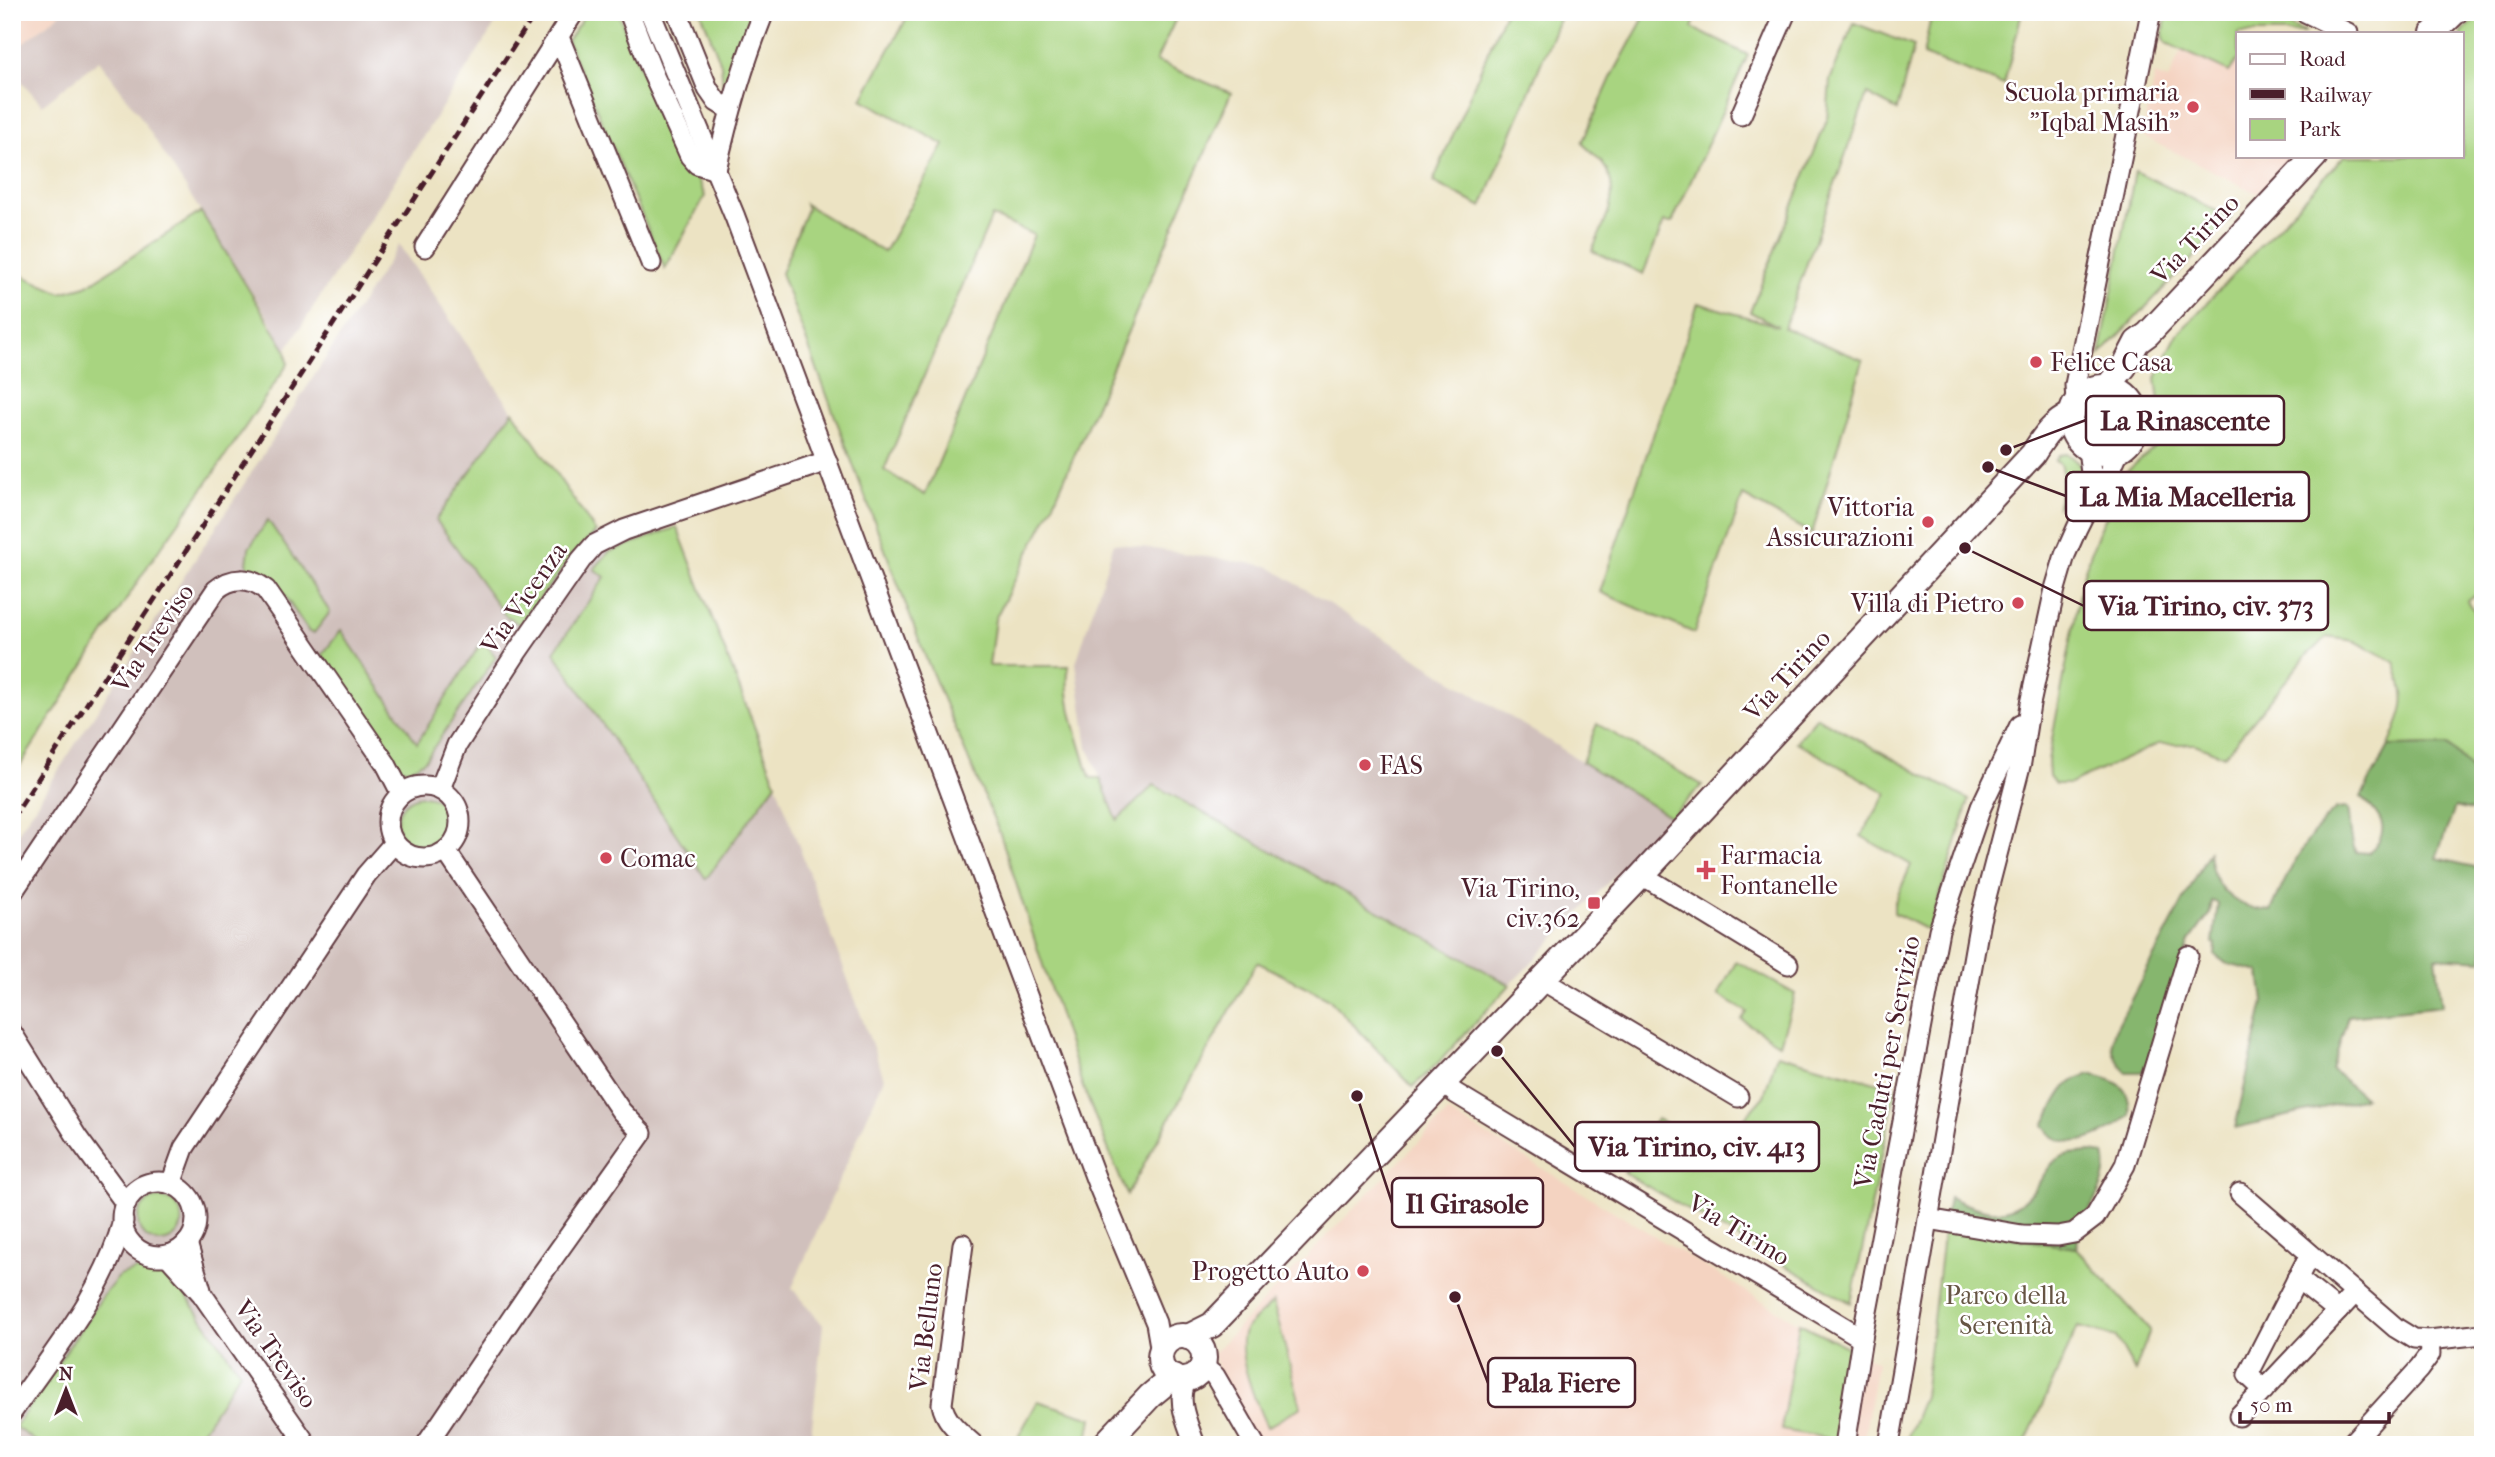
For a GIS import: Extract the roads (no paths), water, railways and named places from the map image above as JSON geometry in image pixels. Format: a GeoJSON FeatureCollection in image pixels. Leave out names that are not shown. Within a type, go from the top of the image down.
{"type":"FeatureCollection","features":[{"type":"Feature","properties":{"kind":"street"},"geometry":{"type":"LineString","coordinates":[[425,247],[574,12]]}},
{"type":"Feature","properties":{"kind":"street"},"geometry":{"type":"LineString","coordinates":[[629,12],[683,143],[697,164],[716,170]]}},
{"type":"Feature","properties":{"kind":"street"},"geometry":{"type":"LineString","coordinates":[[650,12],[716,170],[1097,1182],[1156,1322],[1182,1357],[1216,1376],[1255,1445]]}},
{"type":"Feature","properties":{"kind":"street"},"geometry":{"type":"LineString","coordinates":[[677,12],[708,89],[717,102],[730,110]]}},
{"type":"Feature","properties":{"kind":"street"},"geometry":{"type":"LineString","coordinates":[[716,170],[747,54],[764,12]]}},
{"type":"Feature","properties":{"kind":"street"},"geometry":{"type":"LineString","coordinates":[[1741,115],[1786,12]]}},
{"type":"Feature","properties":{"kind":"street"},"geometry":{"type":"LineString","coordinates":[[2084,446],[2071,425],[2075,385],[2151,12]]}},
{"type":"Feature","properties":{"kind":"street"},"geometry":{"type":"LineString","coordinates":[[2305,12],[2346,32]]}},
{"type":"Feature","properties":{"kind":"street"},"geometry":{"type":"LineString","coordinates":[[2434,32],[2455,12]]}},
{"type":"Feature","properties":{"kind":"street"},"geometry":{"type":"LineString","coordinates":[[559,37],[651,263]]}},
{"type":"Feature","properties":{"kind":"street","name":"Via Tirino"},"geometry":{"type":"LineString","coordinates":[[2107,387],[2124,367],[2137,342],[2148,334],[2313,158]]}},
{"type":"Feature","properties":{"kind":"street","name":"Via Tirino"},"geometry":{"type":"LineString","coordinates":[[2131,400],[2136,370],[2148,334]]}},
{"type":"Feature","properties":{"kind":"street"},"geometry":{"type":"LineString","coordinates":[[2033,454],[2052,446],[2084,446],[2109,453],[2119,450],[2132,439],[2137,415],[2131,400],[2124,393],[2107,387],[2090,390],[2074,408]]}},
{"type":"Feature","properties":{"kind":"street","name":"Via Tirino"},"geometry":{"type":"LineString","coordinates":[[1104,1445],[1212,1325],[1642,875],[2033,454],[2047,432],[2074,408]]}},
{"type":"Feature","properties":{"kind":"street","name":"Via Caduti per Servizio"},"geometry":{"type":"LineString","coordinates":[[2084,446],[2091,473],[2090,502]]}},
{"type":"Feature","properties":{"kind":"street","name":"Via Caduti per Servizio"},"geometry":{"type":"LineString","coordinates":[[1889,1445],[1980,920],[2021,762],[2048,620],[2065,555],[2090,502],[2104,485],[2119,450]]}},
{"type":"Feature","properties":{"kind":"street","name":"Via Vicenza"},"geometry":{"type":"LineString","coordinates":[[440,789],[457,745],[524,642],[594,545],[624,530],[827,461]]}},
{"type":"Feature","properties":{"kind":"street","name":"Via Treviso"},"geometry":{"type":"LineString","coordinates":[[12,893],[216,590],[231,581],[249,581],[266,590],[386,764],[401,793]]}},
{"type":"Feature","properties":{"kind":"street","name":"Via Caduti per Servizio"},"geometry":{"type":"LineString","coordinates":[[1845,1445],[1861,1338],[1939,930],[1981,807],[2030,704]]}},
{"type":"Feature","properties":{"kind":"street"},"geometry":{"type":"LineString","coordinates":[[420,785],[440,789],[456,803],[461,824],[454,844],[436,857],[413,857],[394,843],[387,822],[389,811],[401,793],[420,785]]}},
{"type":"Feature","properties":{"kind":"street"},"geometry":{"type":"LineString","coordinates":[[171,1184],[184,1148],[366,875],[394,843]]}},
{"type":"Feature","properties":{"kind":"street"},"geometry":{"type":"LineString","coordinates":[[426,1445],[539,1278],[642,1133],[621,1111],[446,851]]}},
{"type":"Feature","properties":{"kind":"street"},"geometry":{"type":"LineString","coordinates":[[1642,875],[1788,964]]}},
{"type":"Feature","properties":{"kind":"street"},"geometry":{"type":"LineString","coordinates":[[1928,1219],[2022,1235],[2058,1236],[2074,1233],[2095,1217],[2124,1165],[2188,956]]}},
{"type":"Feature","properties":{"kind":"street"},"geometry":{"type":"LineString","coordinates":[[1542,980],[1738,1097]]}},
{"type":"Feature","properties":{"kind":"street"},"geometry":{"type":"LineString","coordinates":[[12,1033],[124,1212],[125,1233],[132,1244],[142,1252],[167,1255],[178,1251],[187,1243],[194,1233],[196,1221],[190,1198],[171,1184],[150,1184],[132,1195],[124,1212],[116,1248],[99,1284],[12,1412]]}},
{"type":"Feature","properties":{"kind":"street","name":"Via Tirino"},"geometry":{"type":"LineString","coordinates":[[1443,1083],[1455,1094],[1861,1338]]}},
{"type":"Feature","properties":{"kind":"street"},"geometry":{"type":"LineString","coordinates":[[2240,1193],[2396,1328],[2414,1339],[2483,1334]]}},
{"type":"Feature","properties":{"kind":"street","name":"Via Treviso"},"geometry":{"type":"LineString","coordinates":[[187,1243],[202,1294]]}},
{"type":"Feature","properties":{"kind":"street","name":"Via Belluno"},"geometry":{"type":"LineString","coordinates":[[963,1244],[942,1404],[943,1414],[949,1422],[974,1445]]}},
{"type":"Feature","properties":{"kind":"street"},"geometry":{"type":"LineString","coordinates":[[99,1284],[123,1262],[142,1252]]}},
{"type":"Feature","properties":{"kind":"street"},"geometry":{"type":"LineString","coordinates":[[2264,1390],[2248,1375],[2310,1254]]}},
{"type":"Feature","properties":{"kind":"street","name":"Via Treviso"},"geometry":{"type":"LineString","coordinates":[[167,1255],[202,1294],[307,1445]]}},
{"type":"Feature","properties":{"kind":"street"},"geometry":{"type":"LineString","coordinates":[[2297,1278],[2339,1311]]}},
{"type":"Feature","properties":{"kind":"street"},"geometry":{"type":"LineString","coordinates":[[2239,1416],[2355,1293]]}},
{"type":"Feature","properties":{"kind":"street"},"geometry":{"type":"LineString","coordinates":[[2350,1445],[2419,1369],[2430,1354],[2429,1340]]}},
{"type":"Feature","properties":{"kind":"street"},"geometry":{"type":"LineString","coordinates":[[1182,1357],[1182,1405],[1195,1445]]}},
{"type":"Feature","properties":{"kind":"railway"},"geometry":{"type":"LineString","coordinates":[[12,819],[536,12]]}},
{"type":"Feature","properties":{"kind":"place","name":"Scuola primaria \"Iqbal Masih\""},"geometry":{"type":"Point","coordinates":[2193,107]}},
{"type":"Feature","properties":{"kind":"place","name":"Felice Casa"},"geometry":{"type":"Point","coordinates":[2036,362]}},
{"type":"Feature","properties":{"kind":"place","name":"La Rinascente"},"geometry":{"type":"Point","coordinates":[2006,450]}},
{"type":"Feature","properties":{"kind":"place","name":"La Mia Macelleria"},"geometry":{"type":"Point","coordinates":[1988,467]}},
{"type":"Feature","properties":{"kind":"place","name":"Vittoria Assicurazioni"},"geometry":{"type":"Point","coordinates":[1928,522]}},
{"type":"Feature","properties":{"kind":"place","name":"Via Tirino, civ. 373"},"geometry":{"type":"Point","coordinates":[1965,548]}},
{"type":"Feature","properties":{"kind":"place","name":"Villa di Pietro"},"geometry":{"type":"Point","coordinates":[2018,603]}},
{"type":"Feature","properties":{"kind":"place","name":"FAS"},"geometry":{"type":"Point","coordinates":[1365,765]}},
{"type":"Feature","properties":{"kind":"place","name":"Comac"},"geometry":{"type":"Point","coordinates":[606,858]}},
{"type":"Feature","properties":{"kind":"place","name":"Farmacia Fontanelle"},"geometry":{"type":"Point","coordinates":[1706,870]}},
{"type":"Feature","properties":{"kind":"place","name":"Via Tirino, civ.362"},"geometry":{"type":"Point","coordinates":[1594,903]}},
{"type":"Feature","properties":{"kind":"place","name":"Via Tirino, civ. 413"},"geometry":{"type":"Point","coordinates":[1497,1051]}},
{"type":"Feature","properties":{"kind":"place","name":"Il Girasole"},"geometry":{"type":"Point","coordinates":[1357,1096]}},
{"type":"Feature","properties":{"kind":"place","name":"Progetto Auto"},"geometry":{"type":"Point","coordinates":[1363,1271]}},
{"type":"Feature","properties":{"kind":"place","name":"Pala Fiere"},"geometry":{"type":"Point","coordinates":[1455,1297]}},
{"type":"Feature","properties":{"kind":"park label","name":"Parco della Serenità"},"geometry":{"type":"Point","coordinates":[2006,1310]}}]}
